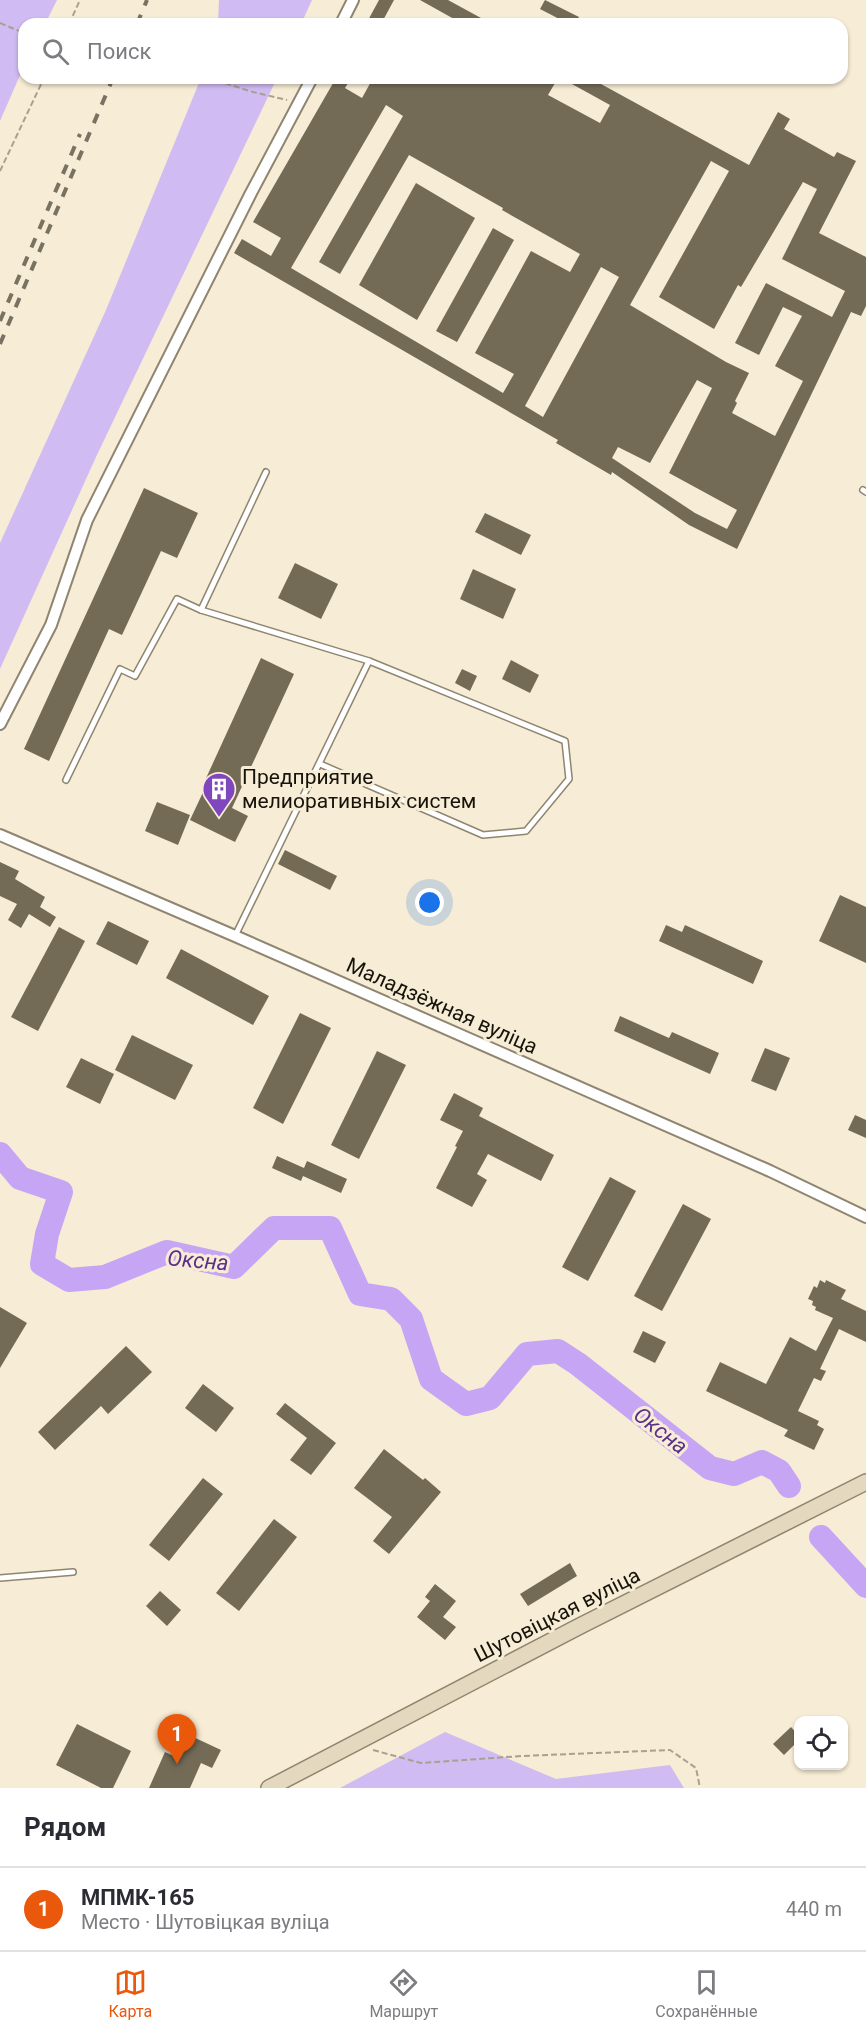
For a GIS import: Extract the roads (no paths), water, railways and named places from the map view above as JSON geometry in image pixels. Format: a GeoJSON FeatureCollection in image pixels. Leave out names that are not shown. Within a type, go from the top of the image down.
{"type":"FeatureCollection","features":[{"type":"Feature","properties":{"kind":"main road","name":"Шутовіцкая вуліца"},"geometry":{"type":"LineString","coordinates":[[269,1788],[591,1620],[866,1482]]}},
{"type":"Feature","properties":{"kind":"street"},"geometry":{"type":"LineString","coordinates":[[343,18],[353,0]]}},
{"type":"Feature","properties":{"kind":"street"},"geometry":{"type":"LineString","coordinates":[[0,724],[51,625],[87,520],[309,84]]}},
{"type":"Feature","properties":{"kind":"street","name":"Маладзёжная вуліца"},"geometry":{"type":"LineString","coordinates":[[0,835],[770,1171],[866,1217]]}},
{"type":"Feature","properties":{"kind":"lane"},"geometry":{"type":"LineString","coordinates":[[201,610],[266,472]]}},
{"type":"Feature","properties":{"kind":"lane"},"geometry":{"type":"LineString","coordinates":[[66,780],[120,669],[135,676],[177,598],[201,610],[369,661],[565,741],[569,779],[526,831],[483,835],[320,764]]}},
{"type":"Feature","properties":{"kind":"lane"},"geometry":{"type":"LineString","coordinates":[[235,936],[369,661]]}},
{"type":"Feature","properties":{"kind":"lane"},"geometry":{"type":"LineString","coordinates":[[0,1578],[73,1572]]}},
{"type":"Feature","properties":{"kind":"waterway","name":"Оксна"},"geometry":{"type":"LineString","coordinates":[[0,1154],[20,1178],[61,1192],[47,1234],[42,1264],[69,1280],[105,1277],[167,1252],[234,1267],[274,1228],[330,1228],[360,1294],[391,1299],[411,1319],[431,1379],[466,1404],[490,1398],[527,1354],[558,1351],[578,1364],[710,1468],[734,1474],[762,1462],[779,1471],[789,1486]]}},
{"type":"Feature","properties":{"kind":"waterway","name":"Оксна"},"geometry":{"type":"LineString","coordinates":[[821,1537],[866,1586]]}},
{"type":"Feature","properties":{"kind":"railway"},"geometry":{"type":"LineString","coordinates":[[140,18],[147,0]]}},
{"type":"Feature","properties":{"kind":"railway"},"geometry":{"type":"LineString","coordinates":[[0,344],[110,84]]}},
{"type":"Feature","properties":{"kind":"railway"},"geometry":{"type":"LineString","coordinates":[[0,321],[80,134]]}},
{"type":"Feature","properties":{"kind":"place","name":"Предприятие мелиоративных систем"},"geometry":{"type":"Point","coordinates":[219,818]}},
{"type":"Feature","properties":{"kind":"place","name":"МПМК-165"},"geometry":{"type":"Point","coordinates":[177,1764]}}]}
